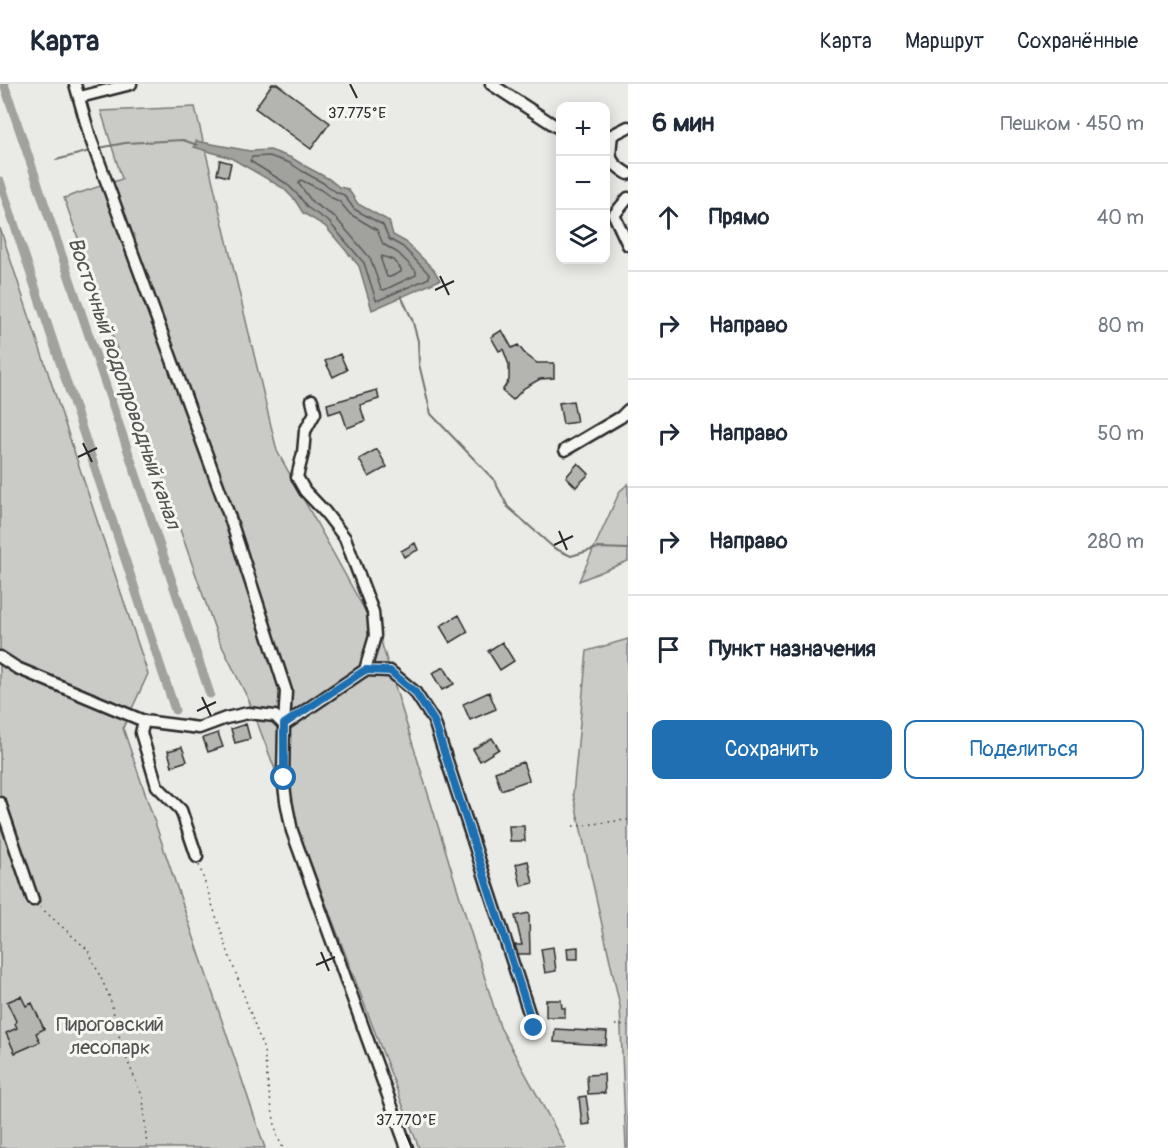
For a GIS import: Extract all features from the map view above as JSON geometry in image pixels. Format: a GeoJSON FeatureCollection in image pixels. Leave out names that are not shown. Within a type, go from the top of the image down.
{"type":"FeatureCollection","features":[{"type":"Feature","properties":{"kind":"street"},"geometry":{"type":"LineString","coordinates":[[75,84],[90,137],[233,528],[286,691],[284,778],[292,831],[407,1148]]}},
{"type":"Feature","properties":{"kind":"street"},"geometry":{"type":"LineString","coordinates":[[80,97],[131,84]]}},
{"type":"Feature","properties":{"kind":"street"},"geometry":{"type":"LineString","coordinates":[[491,84],[556,126]]}},
{"type":"Feature","properties":{"kind":"street"},"geometry":{"type":"LineString","coordinates":[[610,136],[628,127]]}},
{"type":"Feature","properties":{"kind":"street"},"geometry":{"type":"LineString","coordinates":[[610,146],[611,162],[628,174]]}},
{"type":"Feature","properties":{"kind":"street"},"geometry":{"type":"LineString","coordinates":[[628,198],[614,215],[628,245]]}},
{"type":"Feature","properties":{"kind":"street"},"geometry":{"type":"LineString","coordinates":[[312,400],[315,412],[305,431],[297,477],[305,491],[345,538],[373,612],[375,636],[365,670]]}},
{"type":"Feature","properties":{"kind":"street"},"geometry":{"type":"LineString","coordinates":[[565,450],[621,417],[628,410]]}},
{"type":"Feature","properties":{"kind":"street"},"geometry":{"type":"LineString","coordinates":[[0,657],[17,668],[144,721],[199,728],[248,713],[275,716],[284,724]]}},
{"type":"Feature","properties":{"kind":"street"},"geometry":{"type":"LineString","coordinates":[[284,724],[365,670],[390,671],[415,692],[434,721],[534,1028]]}},
{"type":"Feature","properties":{"kind":"street"},"geometry":{"type":"LineString","coordinates":[[144,721],[141,733],[157,786],[181,810],[197,857]]}},
{"type":"Feature","properties":{"kind":"street"},"geometry":{"type":"LineString","coordinates":[[0,803],[33,900]]}},
{"type":"Feature","properties":{"kind":"path"},"geometry":{"type":"LineString","coordinates":[[573,826],[628,820]]}},
{"type":"Feature","properties":{"kind":"path"},"geometry":{"type":"LineString","coordinates":[[197,857],[228,952],[264,1050],[277,1136],[282,1148]]}},
{"type":"Feature","properties":{"kind":"path"},"geometry":{"type":"LineString","coordinates":[[33,900],[88,950],[110,998],[122,1048],[143,1098],[147,1148]]}},
{"type":"Feature","properties":{"kind":"path"},"geometry":{"type":"LineString","coordinates":[[615,1025],[628,1026]]}},
{"type":"Feature","properties":{"kind":"green space"},"geometry":{"type":"Polygon","coordinates":[[[195,107],[277,451],[380,638],[500,1027],[566,1148],[419,1148],[249,701],[218,638],[64,198],[122,179],[101,111],[195,107]]]}},
{"type":"Feature","properties":{"kind":"green space","name":"Пироговский лесопарк"},"geometry":{"type":"Polygon","coordinates":[[[0,228],[148,674],[123,728],[265,1148],[0,1148],[0,228]]]}},
{"type":"Feature","properties":{"kind":"green space"},"geometry":{"type":"Polygon","coordinates":[[[628,484],[628,561],[579,581],[620,491],[628,484]]]}},
{"type":"Feature","properties":{"kind":"green space"},"geometry":{"type":"Polygon","coordinates":[[[628,639],[628,1148],[626,1148],[620,1006],[573,794],[587,651],[628,639]]]}},
{"type":"Feature","properties":{"kind":"water"},"geometry":{"type":"Polygon","coordinates":[[[196,141],[250,151],[270,150],[292,158],[339,187],[348,189],[358,204],[389,221],[393,235],[406,242],[434,270],[440,280],[372,310],[359,266],[325,226],[303,213],[295,200],[283,188],[231,158],[194,147],[196,141]]]}},
{"type":"Feature","properties":{"kind":"building"},"geometry":{"type":"Polygon","coordinates":[[[272,84],[277,84],[330,123],[311,149],[255,108],[272,84]]]}},
{"type":"Feature","properties":{"kind":"building"},"geometry":{"type":"Polygon","coordinates":[[[220,160],[231,163],[228,177],[217,174],[220,160]]]}},
{"type":"Feature","properties":{"kind":"building"},"geometry":{"type":"Polygon","coordinates":[[[502,330],[512,348],[518,345],[537,363],[554,363],[554,378],[540,379],[524,388],[513,400],[502,391],[509,380],[509,365],[503,349],[499,351],[491,337],[502,330]]]}},
{"type":"Feature","properties":{"kind":"building"},"geometry":{"type":"Polygon","coordinates":[[[340,354],[347,370],[333,377],[325,361],[340,354]]]}},
{"type":"Feature","properties":{"kind":"building"},"geometry":{"type":"Polygon","coordinates":[[[377,390],[379,399],[360,405],[365,421],[347,428],[341,410],[329,414],[327,404],[377,390]]]}},
{"type":"Feature","properties":{"kind":"building"},"geometry":{"type":"Polygon","coordinates":[[[573,401],[577,422],[563,424],[559,403],[573,401]]]}},
{"type":"Feature","properties":{"kind":"building"},"geometry":{"type":"Polygon","coordinates":[[[377,449],[387,467],[369,477],[359,459],[377,449]]]}},
{"type":"Feature","properties":{"kind":"building"},"geometry":{"type":"Polygon","coordinates":[[[578,463],[589,474],[576,487],[566,477],[578,463]]]}},
{"type":"Feature","properties":{"kind":"building"},"geometry":{"type":"Polygon","coordinates":[[[415,543],[418,550],[404,557],[401,551],[415,543]]]}},
{"type":"Feature","properties":{"kind":"building"},"geometry":{"type":"Polygon","coordinates":[[[459,615],[468,632],[450,643],[440,626],[459,615]]]}},
{"type":"Feature","properties":{"kind":"building"},"geometry":{"type":"Polygon","coordinates":[[[502,642],[514,661],[500,670],[488,651],[502,642]]]}},
{"type":"Feature","properties":{"kind":"building"},"geometry":{"type":"Polygon","coordinates":[[[444,667],[454,684],[442,690],[432,673],[444,667]]]}},
{"type":"Feature","properties":{"kind":"building"},"geometry":{"type":"Polygon","coordinates":[[[489,692],[496,709],[470,720],[463,704],[489,692]]]}},
{"type":"Feature","properties":{"kind":"building"},"geometry":{"type":"Polygon","coordinates":[[[246,724],[250,739],[235,743],[231,729],[246,724]]]}},
{"type":"Feature","properties":{"kind":"building"},"geometry":{"type":"Polygon","coordinates":[[[218,733],[223,747],[208,752],[203,738],[218,733]]]}},
{"type":"Feature","properties":{"kind":"building"},"geometry":{"type":"Polygon","coordinates":[[[492,738],[499,749],[480,761],[473,749],[492,738]]]}},
{"type":"Feature","properties":{"kind":"building"},"geometry":{"type":"Polygon","coordinates":[[[182,747],[187,761],[172,766],[168,751],[182,747]]]}},
{"type":"Feature","properties":{"kind":"building"},"geometry":{"type":"Polygon","coordinates":[[[523,762],[529,780],[501,790],[495,772],[523,762]]]}},
{"type":"Feature","properties":{"kind":"building"},"geometry":{"type":"Polygon","coordinates":[[[509,826],[524,826],[525,841],[510,841],[509,826]]]}},
{"type":"Feature","properties":{"kind":"building"},"geometry":{"type":"Polygon","coordinates":[[[528,861],[533,883],[521,886],[516,864],[528,861]]]}},
{"type":"Feature","properties":{"kind":"building"},"geometry":{"type":"Polygon","coordinates":[[[529,913],[530,954],[518,954],[515,945],[522,945],[515,916],[529,913]]]}},
{"type":"Feature","properties":{"kind":"building"},"geometry":{"type":"Polygon","coordinates":[[[553,947],[556,971],[545,973],[541,949],[553,947]]]}},
{"type":"Feature","properties":{"kind":"building"},"geometry":{"type":"Polygon","coordinates":[[[578,947],[578,959],[568,959],[567,948],[578,947]]]}},
{"type":"Feature","properties":{"kind":"building"},"geometry":{"type":"Polygon","coordinates":[[[21,996],[26,1006],[32,1003],[44,1029],[36,1033],[40,1042],[15,1053],[6,1033],[17,1028],[16,1021],[7,1002],[21,996]]]}},
{"type":"Feature","properties":{"kind":"building"},"geometry":{"type":"Polygon","coordinates":[[[546,1000],[561,1000],[562,1008],[565,1008],[565,1017],[546,1017],[546,1000]]]}},
{"type":"Feature","properties":{"kind":"building"},"geometry":{"type":"Polygon","coordinates":[[[555,1029],[607,1032],[606,1045],[554,1042],[555,1029]]]}},
{"type":"Feature","properties":{"kind":"building"},"geometry":{"type":"Polygon","coordinates":[[[604,1074],[605,1093],[588,1094],[587,1075],[604,1074]]]}},
{"type":"Feature","properties":{"kind":"building"},"geometry":{"type":"Polygon","coordinates":[[[586,1096],[590,1124],[582,1125],[579,1097],[586,1096]]]}},
{"type":"Feature","properties":{"kind":"waterway","name":"Восточный водопроводный канал"},"geometry":{"type":"LineString","coordinates":[[4,84],[210,694]]}},
{"type":"Feature","properties":{"kind":"waterway"},"geometry":{"type":"LineString","coordinates":[[99,148],[125,143],[183,140],[197,145]]}},
{"type":"Feature","properties":{"kind":"waterway"},"geometry":{"type":"LineString","coordinates":[[56,160],[90,151]]}},
{"type":"Feature","properties":{"kind":"waterway","name":"Восточный водопроводный канал"},"geometry":{"type":"LineString","coordinates":[[0,181],[175,710]]}},
{"type":"Feature","properties":{"kind":"waterway"},"geometry":{"type":"LineString","coordinates":[[401,296],[412,319],[418,341],[419,364],[431,414],[494,480],[508,507],[554,548],[571,556],[598,548],[628,549]]}},
{"type":"Feature","properties":{"kind":"route"},"geometry":{"type":"LineString","coordinates":[[284,778],[284,724],[365,670],[390,671],[415,692],[434,721],[534,1028]]}}]}
